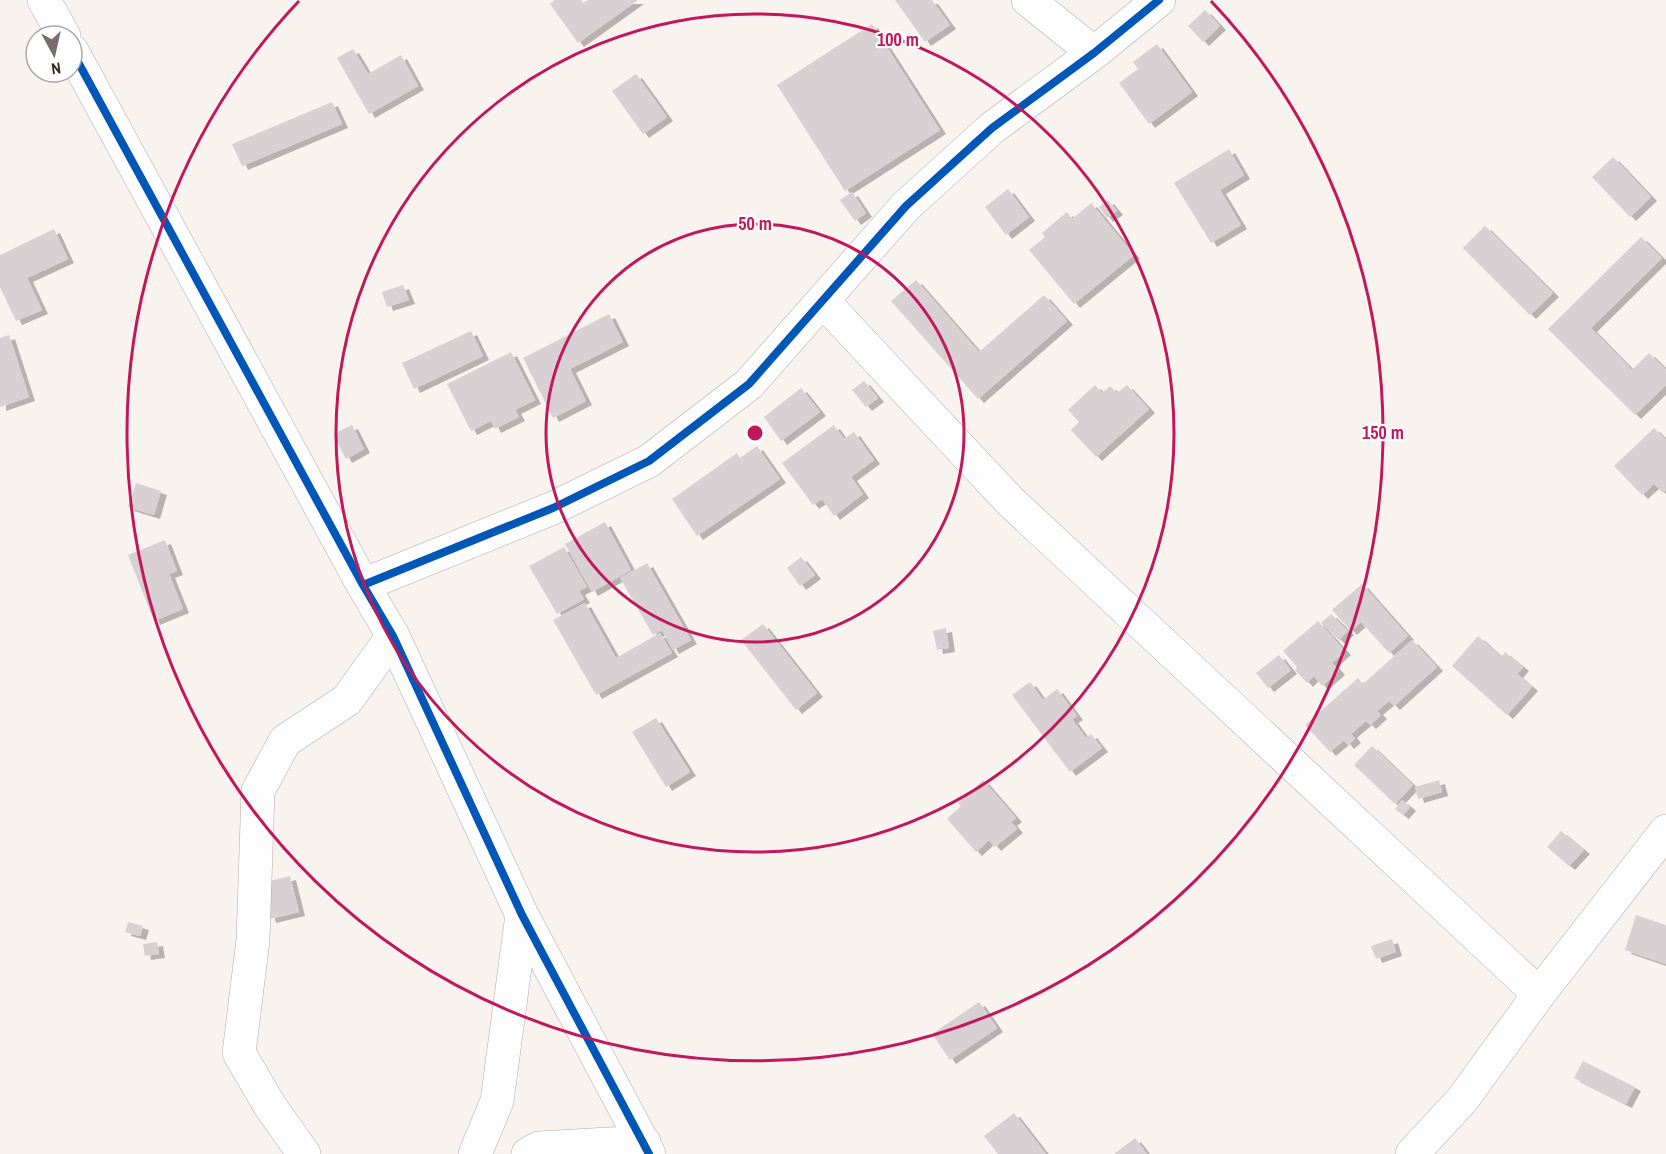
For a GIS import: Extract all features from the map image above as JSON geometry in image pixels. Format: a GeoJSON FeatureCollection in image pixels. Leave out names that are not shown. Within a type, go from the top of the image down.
{"type":"FeatureCollection","features":[{"type":"Feature","properties":{"kind":"street"},"geometry":{"type":"LineString","coordinates":[[44,0],[57,24]]}},
{"type":"Feature","properties":{"kind":"street"},"geometry":{"type":"LineString","coordinates":[[1028,0],[1094,53]]}},
{"type":"Feature","properties":{"kind":"street"},"geometry":{"type":"LineString","coordinates":[[363,585],[553,508],[649,461],[749,384],[906,206],[993,128],[1094,53],[1159,0]]}},
{"type":"Feature","properties":{"kind":"street"},"geometry":{"type":"LineString","coordinates":[[84,73],[393,636],[522,915],[646,1148],[539,1148],[528,1154]]}},
{"type":"Feature","properties":{"kind":"street"},"geometry":{"type":"LineString","coordinates":[[823,301],[1010,501],[1539,994]]}},
{"type":"Feature","properties":{"kind":"street"},"geometry":{"type":"LineString","coordinates":[[304,1154],[270,1106],[239,1053],[253,940],[258,790],[285,741],[347,700],[393,636]]}},
{"type":"Feature","properties":{"kind":"street"},"geometry":{"type":"LineString","coordinates":[[1412,1154],[1462,1100],[1539,994],[1666,831]]}},
{"type":"Feature","properties":{"kind":"street"},"geometry":{"type":"LineString","coordinates":[[475,1154],[496,1101],[522,915]]}},
{"type":"Feature","properties":{"kind":"building"},"geometry":{"type":"Polygon","coordinates":[[[555,0],[581,0],[583,3],[588,0],[638,0],[578,43],[550,4],[555,0]]]}},
{"type":"Feature","properties":{"kind":"building"},"geometry":{"type":"Polygon","coordinates":[[[895,0],[932,0],[950,25],[925,42],[895,0]]]}},
{"type":"Feature","properties":{"kind":"building"},"geometry":{"type":"Polygon","coordinates":[[[1205,10],[1220,26],[1203,42],[1188,26],[1205,10]]]}},
{"type":"Feature","properties":{"kind":"building"},"geometry":{"type":"Polygon","coordinates":[[[872,24],[940,130],[845,191],[777,85],[872,24]]]}},
{"type":"Feature","properties":{"kind":"building"},"geometry":{"type":"Polygon","coordinates":[[[1157,44],[1192,92],[1149,124],[1119,83],[1138,69],[1133,62],[1157,44]]]}},
{"type":"Feature","properties":{"kind":"building"},"geometry":{"type":"Polygon","coordinates":[[[353,49],[368,74],[401,55],[418,86],[369,114],[337,58],[353,49]]]}},
{"type":"Feature","properties":{"kind":"building"},"geometry":{"type":"Polygon","coordinates":[[[636,74],[667,117],[643,134],[612,91],[636,74]]]}},
{"type":"Feature","properties":{"kind":"building"},"geometry":{"type":"Polygon","coordinates":[[[332,102],[342,124],[242,166],[232,144],[332,102]]]}},
{"type":"Feature","properties":{"kind":"building"},"geometry":{"type":"Polygon","coordinates":[[[1229,149],[1244,175],[1220,190],[1241,225],[1211,243],[1174,183],[1229,149]]]}},
{"type":"Feature","properties":{"kind":"building"},"geometry":{"type":"Polygon","coordinates":[[[1613,157],[1651,197],[1630,217],[1592,177],[1613,157]]]}},
{"type":"Feature","properties":{"kind":"building"},"geometry":{"type":"Polygon","coordinates":[[[1008,189],[1029,217],[1006,235],[985,207],[1008,189]]]}},
{"type":"Feature","properties":{"kind":"building"},"geometry":{"type":"Polygon","coordinates":[[[852,192],[866,213],[855,221],[840,200],[852,192]]]}},
{"type":"Feature","properties":{"kind":"building"},"geometry":{"type":"Polygon","coordinates":[[[1108,200],[1117,211],[1107,218],[1099,207],[1108,200]]]}},
{"type":"Feature","properties":{"kind":"building"},"geometry":{"type":"Polygon","coordinates":[[[1091,203],[1134,255],[1074,304],[1029,250],[1045,237],[1042,233],[1067,212],[1072,219],[1091,203]]]}},
{"type":"Feature","properties":{"kind":"building"},"geometry":{"type":"Polygon","coordinates":[[[1485,226],[1553,293],[1530,315],[1463,248],[1485,226]]]}},
{"type":"Feature","properties":{"kind":"building"},"geometry":{"type":"Polygon","coordinates":[[[54,229],[68,259],[27,278],[42,310],[16,321],[0,287],[0,255],[54,229]]]}},
{"type":"Feature","properties":{"kind":"building"},"geometry":{"type":"Polygon","coordinates":[[[1641,237],[1662,258],[1591,328],[1632,370],[1649,353],[1666,370],[1666,385],[1635,415],[1548,329],[1641,237]]]}},
{"type":"Feature","properties":{"kind":"building"},"geometry":{"type":"Polygon","coordinates":[[[916,280],[979,352],[1044,295],[1067,321],[978,399],[891,301],[916,280]]]}},
{"type":"Feature","properties":{"kind":"building"},"geometry":{"type":"Polygon","coordinates":[[[403,285],[409,300],[387,307],[382,292],[403,285]]]}},
{"type":"Feature","properties":{"kind":"building"},"geometry":{"type":"Polygon","coordinates":[[[609,314],[623,342],[570,369],[586,401],[553,418],[523,358],[609,314]]]}},
{"type":"Feature","properties":{"kind":"building"},"geometry":{"type":"Polygon","coordinates":[[[471,331],[483,356],[414,389],[402,363],[471,331]]]}},
{"type":"Feature","properties":{"kind":"building"},"geometry":{"type":"Polygon","coordinates":[[[9,335],[29,397],[0,407],[0,338],[9,335]]]}},
{"type":"Feature","properties":{"kind":"building"},"geometry":{"type":"Polygon","coordinates":[[[511,352],[535,400],[515,410],[519,417],[495,429],[491,421],[471,431],[447,384],[511,352]]]}},
{"type":"Feature","properties":{"kind":"building"},"geometry":{"type":"Polygon","coordinates":[[[864,381],[878,398],[866,407],[852,390],[864,381]]]}},
{"type":"Feature","properties":{"kind":"building"},"geometry":{"type":"Polygon","coordinates":[[[1095,385],[1102,393],[1110,386],[1117,393],[1127,385],[1149,409],[1096,457],[1071,430],[1079,422],[1068,410],[1095,385]]]}},
{"type":"Feature","properties":{"kind":"building"},"geometry":{"type":"Polygon","coordinates":[[[801,388],[820,412],[781,441],[764,417],[801,388]]]}},
{"type":"Feature","properties":{"kind":"building"},"geometry":{"type":"Polygon","coordinates":[[[352,425],[364,449],[346,459],[333,434],[352,425]]]}},
{"type":"Feature","properties":{"kind":"building"},"geometry":{"type":"Polygon","coordinates":[[[834,425],[844,439],[854,432],[874,460],[851,477],[863,494],[834,516],[822,499],[813,505],[782,463],[834,425]]]}},
{"type":"Feature","properties":{"kind":"building"},"geometry":{"type":"Polygon","coordinates":[[[1654,428],[1666,440],[1666,490],[1663,493],[1654,484],[1642,495],[1614,466],[1654,428]]]}},
{"type":"Feature","properties":{"kind":"building"},"geometry":{"type":"Polygon","coordinates":[[[757,446],[780,479],[697,536],[672,499],[737,453],[740,458],[757,446]]]}},
{"type":"Feature","properties":{"kind":"building"},"geometry":{"type":"Polygon","coordinates":[[[136,483],[161,491],[154,515],[128,507],[136,483]]]}},
{"type":"Feature","properties":{"kind":"building"},"geometry":{"type":"Polygon","coordinates":[[[605,522],[631,570],[592,592],[565,544],[605,522]]]}},
{"type":"Feature","properties":{"kind":"building"},"geometry":{"type":"Polygon","coordinates":[[[165,540],[177,571],[169,574],[183,609],[154,621],[128,555],[165,540]]]}},
{"type":"Feature","properties":{"kind":"building"},"geometry":{"type":"Polygon","coordinates":[[[564,547],[587,587],[579,591],[584,599],[557,614],[529,566],[564,547]]]}},
{"type":"Feature","properties":{"kind":"building"},"geometry":{"type":"Polygon","coordinates":[[[801,557],[815,575],[800,586],[787,568],[801,557]]]}},
{"type":"Feature","properties":{"kind":"building"},"geometry":{"type":"Polygon","coordinates":[[[647,563],[691,640],[673,650],[662,630],[653,635],[620,578],[647,563]]]}},
{"type":"Feature","properties":{"kind":"building"},"geometry":{"type":"Polygon","coordinates":[[[1362,584],[1408,636],[1389,653],[1361,622],[1351,631],[1332,610],[1362,584]]]}},
{"type":"Feature","properties":{"kind":"building"},"geometry":{"type":"Polygon","coordinates":[[[585,603],[616,658],[660,633],[672,653],[596,695],[553,620],[585,603]]]}},
{"type":"Feature","properties":{"kind":"building"},"geometry":{"type":"Polygon","coordinates":[[[1331,614],[1348,631],[1339,640],[1321,623],[1331,614]]]}},
{"type":"Feature","properties":{"kind":"building"},"geometry":{"type":"Polygon","coordinates":[[[1318,621],[1345,651],[1332,663],[1339,671],[1322,686],[1314,676],[1307,683],[1283,651],[1318,621]]]}},
{"type":"Feature","properties":{"kind":"building"},"geometry":{"type":"Polygon","coordinates":[[[763,624],[817,693],[796,710],[741,640],[763,624]]]}},
{"type":"Feature","properties":{"kind":"building"},"geometry":{"type":"Polygon","coordinates":[[[946,628],[949,648],[937,650],[933,631],[946,628]]]}},
{"type":"Feature","properties":{"kind":"building"},"geometry":{"type":"Polygon","coordinates":[[[1478,636],[1501,657],[1505,652],[1523,667],[1517,674],[1532,687],[1507,715],[1452,666],[1478,636]]]}},
{"type":"Feature","properties":{"kind":"building"},"geometry":{"type":"Polygon","coordinates":[[[1412,640],[1437,667],[1394,706],[1389,701],[1377,711],[1381,715],[1370,725],[1366,721],[1351,734],[1355,739],[1348,745],[1344,740],[1330,752],[1305,725],[1358,678],[1363,684],[1412,640]]]}},
{"type":"Feature","properties":{"kind":"building"},"geometry":{"type":"Polygon","coordinates":[[[1279,655],[1291,670],[1268,688],[1256,673],[1279,655]]]}},
{"type":"Feature","properties":{"kind":"building"},"geometry":{"type":"Polygon","coordinates":[[[1030,682],[1043,700],[1057,689],[1077,716],[1072,719],[1086,738],[1091,734],[1102,748],[1070,772],[1012,695],[1030,682]]]}},
{"type":"Feature","properties":{"kind":"building"},"geometry":{"type":"Polygon","coordinates":[[[656,718],[690,772],[666,787],[632,732],[656,718]]]}},
{"type":"Feature","properties":{"kind":"building"},"geometry":{"type":"Polygon","coordinates":[[[1372,746],[1413,785],[1395,804],[1354,765],[1372,746]]]}},
{"type":"Feature","properties":{"kind":"building"},"geometry":{"type":"Polygon","coordinates":[[[983,780],[1016,818],[1011,822],[1017,829],[995,847],[989,840],[976,852],[947,819],[961,806],[958,803],[983,780]]]}},
{"type":"Feature","properties":{"kind":"building"},"geometry":{"type":"Polygon","coordinates":[[[1439,780],[1442,792],[1418,799],[1415,787],[1439,780]]]}},
{"type":"Feature","properties":{"kind":"building"},"geometry":{"type":"Polygon","coordinates":[[[1402,800],[1410,807],[1403,815],[1395,809],[1402,800]]]}},
{"type":"Feature","properties":{"kind":"building"},"geometry":{"type":"Polygon","coordinates":[[[1561,831],[1584,850],[1569,866],[1547,847],[1561,831]]]}},
{"type":"Feature","properties":{"kind":"building"},"geometry":{"type":"Polygon","coordinates":[[[290,876],[299,912],[270,919],[261,883],[290,876]]]}},
{"type":"Feature","properties":{"kind":"building"},"geometry":{"type":"Polygon","coordinates":[[[1636,915],[1666,925],[1666,964],[1625,950],[1636,915]]]}},
{"type":"Feature","properties":{"kind":"building"},"geometry":{"type":"Polygon","coordinates":[[[128,922],[143,926],[140,936],[125,932],[128,922]]]}},
{"type":"Feature","properties":{"kind":"building"},"geometry":{"type":"Polygon","coordinates":[[[1392,939],[1396,952],[1376,959],[1371,946],[1392,939]]]}},
{"type":"Feature","properties":{"kind":"building"},"geometry":{"type":"Polygon","coordinates":[[[157,942],[159,954],[145,956],[143,944],[157,942]]]}},
{"type":"Feature","properties":{"kind":"building"},"geometry":{"type":"Polygon","coordinates":[[[979,1002],[997,1028],[950,1060],[932,1034],[979,1002]]]}},
{"type":"Feature","properties":{"kind":"building"},"geometry":{"type":"Polygon","coordinates":[[[1583,1061],[1635,1087],[1626,1104],[1574,1078],[1583,1061]]]}},
{"type":"Feature","properties":{"kind":"building"},"geometry":{"type":"Polygon","coordinates":[[[1014,1113],[1046,1154],[998,1154],[984,1136],[1014,1113]]]}},
{"type":"Feature","properties":{"kind":"building"},"geometry":{"type":"Polygon","coordinates":[[[1135,1138],[1147,1154],[1114,1154],[1135,1138]]]}},
{"type":"Feature","properties":{"kind":"cycle path"},"geometry":{"type":"LineString","coordinates":[[363,585],[553,508],[649,461],[749,384],[906,206],[992,128],[1094,53],[1159,0]]}},
{"type":"Feature","properties":{"kind":"cycle path"},"geometry":{"type":"LineString","coordinates":[[84,73],[393,636],[522,915],[649,1154]]}}]}
